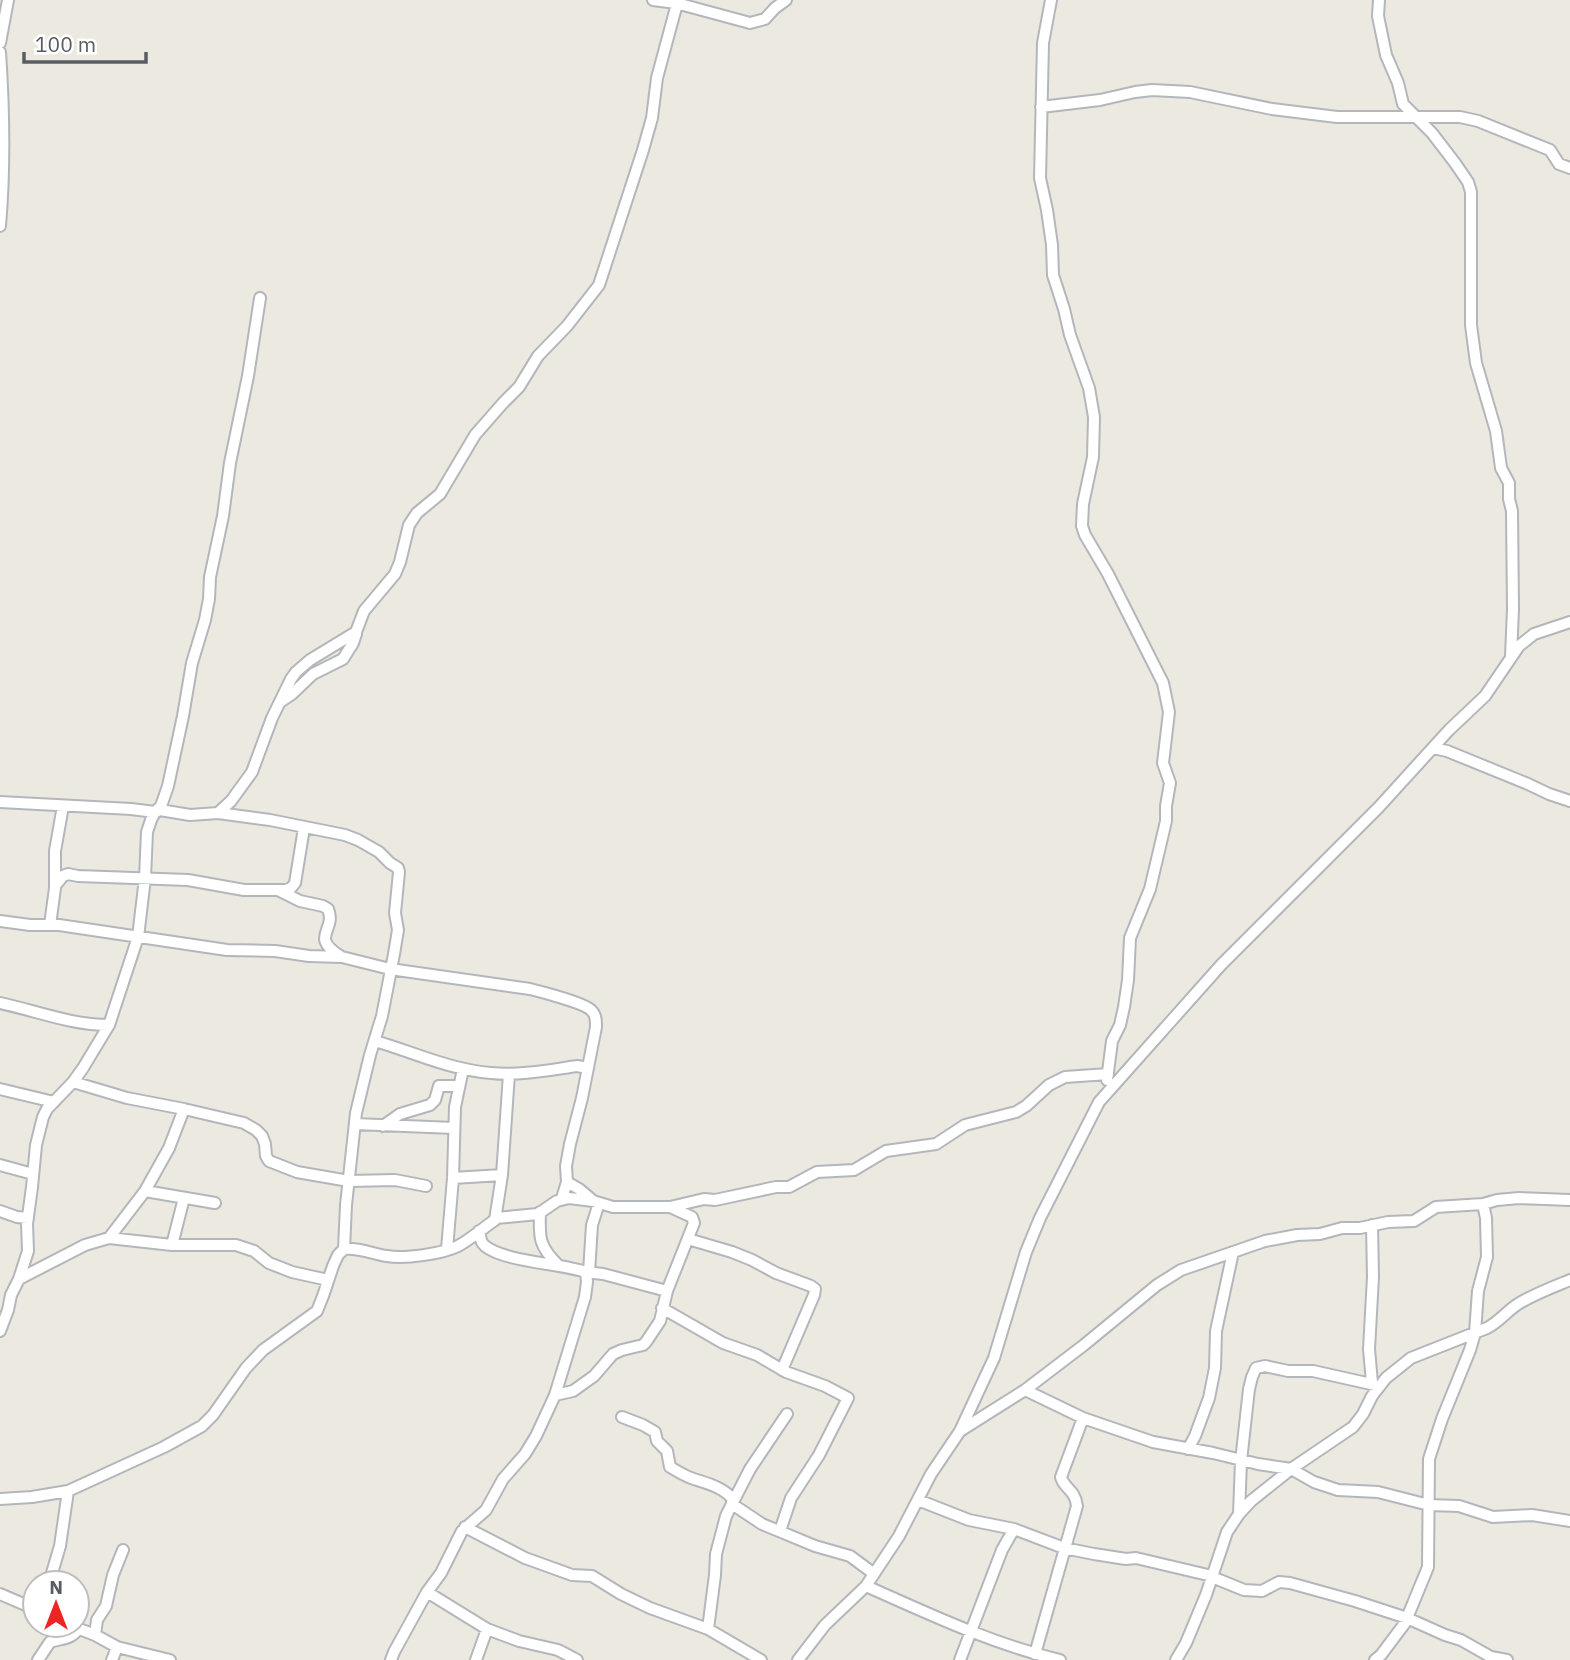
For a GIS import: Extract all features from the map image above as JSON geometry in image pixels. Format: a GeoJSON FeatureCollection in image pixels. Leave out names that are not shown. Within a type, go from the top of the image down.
{"type":"FeatureCollection","features":[{"type":"Feature","properties":{"kind":"street"},"geometry":{"type":"LineString","coordinates":[[0,43],[8,0]]}},
{"type":"Feature","properties":{"kind":"street"},"geometry":{"type":"LineString","coordinates":[[653,0],[677,2],[753,23],[765,19],[786,0]]}},
{"type":"Feature","properties":{"kind":"street"},"geometry":{"type":"LineString","coordinates":[[1051,0],[1043,43],[1040,178],[1049,223],[1053,275],[1089,388],[1094,417],[1093,457],[1083,504],[1082,526],[1163,683],[1169,712],[1163,763],[1170,783],[1166,821],[1150,888],[1130,938],[1124,1007],[1120,1025],[1112,1041],[1106,1093]]}},
{"type":"Feature","properties":{"kind":"street"},"geometry":{"type":"LineString","coordinates":[[1379,0],[1378,16],[1387,60],[1398,83],[1403,104],[1432,133],[1455,163],[1471,192],[1471,325],[1476,363],[1496,431],[1501,468],[1509,483],[1512,512],[1513,609],[1510,658]]}},
{"type":"Feature","properties":{"kind":"street"},"geometry":{"type":"LineString","coordinates":[[218,813],[232,801],[252,772],[290,679],[303,665],[356,632],[365,611],[395,575],[409,525],[417,513],[440,494],[475,435],[519,387],[538,356],[567,327],[599,285],[652,118],[657,78],[677,2]]}},
{"type":"Feature","properties":{"kind":"street"},"geometry":{"type":"LineString","coordinates":[[0,52],[3,106],[0,226]]}},
{"type":"Feature","properties":{"kind":"street"},"geometry":{"type":"LineString","coordinates":[[1041,107],[1101,100],[1152,90],[1190,92],[1272,109],[1338,117],[1455,117],[1478,121],[1550,150],[1559,164],[1570,168]]}},
{"type":"Feature","properties":{"kind":"street"},"geometry":{"type":"LineString","coordinates":[[0,1331],[4,1307],[19,1279],[29,1251],[28,1218],[36,1145],[43,1117],[47,1109],[73,1082],[110,1025],[138,937],[147,832],[168,786],[192,663],[205,620],[210,577],[260,298]]}},
{"type":"Feature","properties":{"kind":"street"},"geometry":{"type":"LineString","coordinates":[[798,1660],[825,1625],[866,1586],[899,1536],[931,1474],[960,1431],[995,1358],[1023,1261],[1040,1218],[1096,1107],[1106,1093],[1226,959],[1379,807],[1485,696],[1519,646],[1534,634],[1570,622]]}},
{"type":"Feature","properties":{"kind":"street"},"geometry":{"type":"LineString","coordinates":[[1433,748],[1447,751],[1570,801]]}},
{"type":"Feature","properties":{"kind":"street"},"geometry":{"type":"LineString","coordinates":[[0,802],[155,812],[161,810],[190,815],[218,813],[278,822],[358,840],[379,852],[398,869],[400,876],[395,913],[398,930],[386,1001],[365,1074],[355,1124],[344,1250]]}},
{"type":"Feature","properties":{"kind":"street"},"geometry":{"type":"LineString","coordinates":[[50,925],[55,886],[55,851],[63,806]]}},
{"type":"Feature","properties":{"kind":"street"},"geometry":{"type":"LineString","coordinates":[[55,886],[66,874],[204,882],[244,890],[280,891],[291,888],[295,883],[304,828]]}},
{"type":"Feature","properties":{"kind":"street"},"geometry":{"type":"LineString","coordinates":[[280,891],[300,901],[328,909],[330,919],[325,934],[326,945],[342,957]]}},
{"type":"Feature","properties":{"kind":"street"},"geometry":{"type":"LineString","coordinates":[[0,921],[76,928],[227,950],[342,957],[390,970],[530,989],[588,1007],[595,1015],[596,1027],[570,1144],[566,1166],[567,1182],[562,1198]]}},
{"type":"Feature","properties":{"kind":"street"},"geometry":{"type":"LineString","coordinates":[[0,1003],[74,1023],[110,1025]]}},
{"type":"Feature","properties":{"kind":"street"},"geometry":{"type":"LineString","coordinates":[[375,1041],[463,1069],[491,1073],[509,1074],[578,1066],[588,1068]]}},
{"type":"Feature","properties":{"kind":"street"},"geometry":{"type":"LineString","coordinates":[[447,1249],[455,1107],[463,1069]]}},
{"type":"Feature","properties":{"kind":"street"},"geometry":{"type":"LineString","coordinates":[[495,1220],[502,1175],[509,1074]]}},
{"type":"Feature","properties":{"kind":"street"},"geometry":{"type":"LineString","coordinates":[[0,1499],[68,1491],[202,1426],[263,1350],[317,1311],[338,1255],[344,1250],[352,1248],[386,1256],[405,1257],[456,1247],[496,1218],[527,1216],[540,1212],[562,1198],[579,1198],[613,1207],[670,1207],[789,1186],[817,1172],[858,1168],[886,1151],[936,1144],[965,1125],[1016,1112],[1049,1085],[1065,1077],[1108,1074]]}},
{"type":"Feature","properties":{"kind":"street"},"geometry":{"type":"LineString","coordinates":[[73,1082],[127,1098],[244,1123],[262,1136],[267,1159],[297,1172],[349,1181],[395,1180],[426,1186]]}},
{"type":"Feature","properties":{"kind":"street"},"geometry":{"type":"LineString","coordinates":[[383,1126],[400,1114],[430,1105],[435,1100],[439,1086],[459,1086]]}},
{"type":"Feature","properties":{"kind":"street"},"geometry":{"type":"LineString","coordinates":[[0,1089],[54,1102]]}},
{"type":"Feature","properties":{"kind":"street"},"geometry":{"type":"LineString","coordinates":[[109,1238],[145,1191],[169,1147],[184,1109]]}},
{"type":"Feature","properties":{"kind":"street"},"geometry":{"type":"LineString","coordinates":[[355,1124],[454,1128]]}},
{"type":"Feature","properties":{"kind":"street"},"geometry":{"type":"LineString","coordinates":[[0,1165],[33,1174]]}},
{"type":"Feature","properties":{"kind":"street"},"geometry":{"type":"LineString","coordinates":[[453,1178],[502,1175]]}},
{"type":"Feature","properties":{"kind":"street"},"geometry":{"type":"LineString","coordinates":[[567,1182],[596,1202]]}},
{"type":"Feature","properties":{"kind":"street"},"geometry":{"type":"LineString","coordinates":[[145,1191],[215,1203]]}},
{"type":"Feature","properties":{"kind":"street"},"geometry":{"type":"LineString","coordinates":[[172,1245],[184,1198]]}},
{"type":"Feature","properties":{"kind":"street"},"geometry":{"type":"LineString","coordinates":[[960,1431],[1024,1390],[1165,1279],[1181,1270],[1265,1241],[1320,1234],[1342,1228],[1360,1228],[1371,1224],[1414,1221],[1436,1207],[1519,1198],[1570,1200]]}},
{"type":"Feature","properties":{"kind":"street"},"geometry":{"type":"LineString","coordinates":[[391,1660],[462,1531],[486,1510],[503,1479],[525,1454],[555,1395],[583,1308],[596,1202]]}},
{"type":"Feature","properties":{"kind":"street"},"geometry":{"type":"LineString","coordinates":[[1375,1660],[1396,1637],[1407,1618],[1428,1567],[1429,1459],[1475,1333],[1478,1292],[1487,1258],[1483,1204]]}},
{"type":"Feature","properties":{"kind":"street"},"geometry":{"type":"LineString","coordinates":[[555,1395],[573,1391],[594,1376],[613,1354],[644,1344],[660,1321],[667,1291],[694,1223],[693,1218],[670,1207]]}},
{"type":"Feature","properties":{"kind":"street"},"geometry":{"type":"LineString","coordinates":[[0,1211],[28,1218]]}},
{"type":"Feature","properties":{"kind":"street"},"geometry":{"type":"LineString","coordinates":[[540,1212],[541,1241],[545,1251],[558,1265]]}},
{"type":"Feature","properties":{"kind":"street"},"geometry":{"type":"LineString","coordinates":[[1371,1224],[1373,1278],[1368,1349],[1376,1384]]}},
{"type":"Feature","properties":{"kind":"street"},"geometry":{"type":"LineString","coordinates":[[479,1231],[484,1245],[497,1252],[667,1291]]}},
{"type":"Feature","properties":{"kind":"street"},"geometry":{"type":"LineString","coordinates":[[19,1279],[85,1245],[109,1238],[172,1245],[236,1245],[254,1251],[280,1268],[328,1280]]}},
{"type":"Feature","properties":{"kind":"street"},"geometry":{"type":"LineString","coordinates":[[688,1240],[752,1260],[815,1289],[782,1370]]}},
{"type":"Feature","properties":{"kind":"street"},"geometry":{"type":"LineString","coordinates":[[1188,1449],[1209,1398],[1217,1349],[1216,1331],[1234,1252]]}},
{"type":"Feature","properties":{"kind":"street"},"geometry":{"type":"LineString","coordinates":[[1176,1660],[1186,1643],[1227,1532],[1251,1502],[1291,1469],[1357,1423],[1376,1384],[1411,1357],[1493,1325],[1526,1299],[1570,1280]]}},
{"type":"Feature","properties":{"kind":"street"},"geometry":{"type":"LineString","coordinates":[[662,1308],[723,1343],[757,1355],[782,1370],[848,1399],[819,1455],[791,1498],[780,1531]]}},
{"type":"Feature","properties":{"kind":"street"},"geometry":{"type":"LineString","coordinates":[[1239,1514],[1241,1461],[1249,1389],[1254,1371],[1265,1366],[1288,1371],[1313,1371],[1376,1384]]}},
{"type":"Feature","properties":{"kind":"street"},"geometry":{"type":"LineString","coordinates":[[1024,1390],[1083,1418],[1153,1442],[1291,1469],[1314,1482],[1338,1490],[1378,1492],[1429,1505],[1460,1506],[1493,1517],[1532,1515],[1570,1521]]}},
{"type":"Feature","properties":{"kind":"street"},"geometry":{"type":"LineString","coordinates":[[708,1629],[716,1554],[750,1469],[787,1414]]}},
{"type":"Feature","properties":{"kind":"street"},"geometry":{"type":"LineString","coordinates":[[622,1417],[655,1432],[657,1441],[667,1451],[670,1467],[727,1493],[732,1498],[734,1508]]}},
{"type":"Feature","properties":{"kind":"street"},"geometry":{"type":"LineString","coordinates":[[1035,1654],[1077,1506],[1071,1489],[1064,1484],[1061,1477],[1083,1418]]}},
{"type":"Feature","properties":{"kind":"street"},"geometry":{"type":"LineString","coordinates":[[53,1569],[62,1535],[68,1491]]}},
{"type":"Feature","properties":{"kind":"street"},"geometry":{"type":"LineString","coordinates":[[918,1500],[969,1520],[1014,1529],[1064,1548],[1094,1555],[1136,1558],[1212,1576],[1235,1587],[1252,1591],[1262,1591],[1279,1583],[1290,1583],[1407,1618],[1468,1643],[1491,1657],[1507,1660]]}},
{"type":"Feature","properties":{"kind":"street"},"geometry":{"type":"LineString","coordinates":[[734,1508],[749,1514],[762,1524],[808,1543],[850,1556],[873,1573]]}},
{"type":"Feature","properties":{"kind":"street"},"geometry":{"type":"LineString","coordinates":[[466,1527],[524,1558],[572,1575],[592,1576],[650,1608],[708,1629],[761,1660]]}},
{"type":"Feature","properties":{"kind":"street"},"geometry":{"type":"LineString","coordinates":[[960,1660],[1002,1550],[1014,1529]]}},
{"type":"Feature","properties":{"kind":"street"},"geometry":{"type":"LineString","coordinates":[[95,1635],[97,1620],[106,1606],[113,1575],[123,1550]]}},
{"type":"Feature","properties":{"kind":"street"},"geometry":{"type":"LineString","coordinates":[[866,1586],[970,1632],[1060,1660]]}},
{"type":"Feature","properties":{"kind":"street"},"geometry":{"type":"LineString","coordinates":[[427,1592],[487,1629],[519,1641],[558,1650],[577,1660]]}},
{"type":"Feature","properties":{"kind":"street"},"geometry":{"type":"LineString","coordinates":[[0,1594],[21,1603]]}},
{"type":"Feature","properties":{"kind":"street"},"geometry":{"type":"LineString","coordinates":[[476,1660],[487,1629]]}},
{"type":"Feature","properties":{"kind":"street"},"geometry":{"type":"LineString","coordinates":[[91,1633],[117,1647],[170,1660]]}},
{"type":"Feature","properties":{"kind":"street"},"geometry":{"type":"LineString","coordinates":[[38,1660],[50,1642],[65,1639]]}},
{"type":"Feature","properties":{"kind":"street"},"geometry":{"type":"LineString","coordinates":[[111,1660],[117,1647]]}}]}
